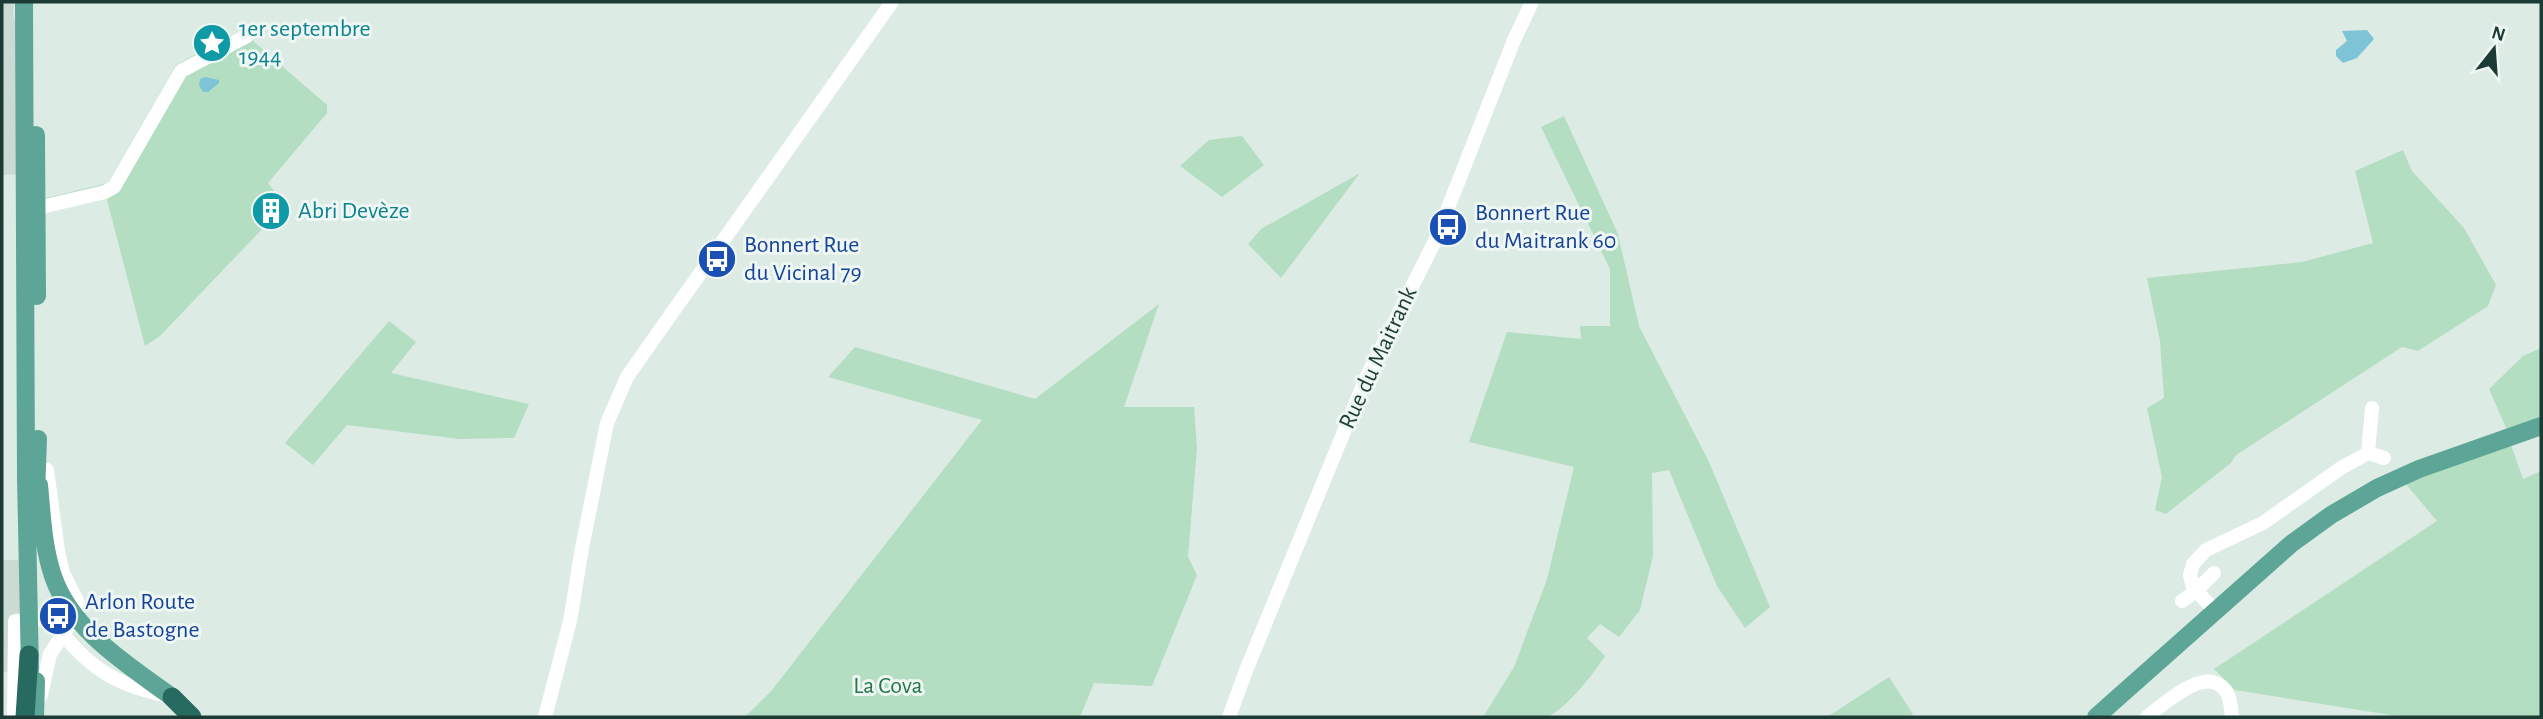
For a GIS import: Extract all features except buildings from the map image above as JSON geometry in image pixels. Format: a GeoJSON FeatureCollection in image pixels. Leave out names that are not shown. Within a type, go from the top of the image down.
{"type":"FeatureCollection","features":[{"type":"Feature","properties":{"kind":"highway"},"geometry":{"type":"LineString","coordinates":[[29,655],[32,717]]}},
{"type":"Feature","properties":{"kind":"highway"},"geometry":{"type":"LineString","coordinates":[[172,697],[192,717]]}},
{"type":"Feature","properties":{"kind":"main road"},"geometry":{"type":"LineString","coordinates":[[24,2],[32,717]]}},
{"type":"Feature","properties":{"kind":"main road"},"geometry":{"type":"LineString","coordinates":[[35,2],[42,471],[46,545],[53,576],[76,615],[112,653],[172,697]]}},
{"type":"Feature","properties":{"kind":"main road"},"geometry":{"type":"LineString","coordinates":[[2096,717],[2291,544],[2331,516],[2377,488],[2465,451],[2541,426]]}},
{"type":"Feature","properties":{"kind":"main road"},"geometry":{"type":"LineString","coordinates":[[29,655],[35,504],[42,471]]}},
{"type":"Feature","properties":{"kind":"street"},"geometry":{"type":"LineString","coordinates":[[545,717],[570,621],[602,443],[620,390],[654,337],[892,2]]}},
{"type":"Feature","properties":{"kind":"street","name":"Rue du Maitrank"},"geometry":{"type":"LineString","coordinates":[[1229,717],[1366,378],[1435,241],[1514,40],[1532,2]]}},
{"type":"Feature","properties":{"kind":"street"},"geometry":{"type":"LineString","coordinates":[[37,208],[105,192],[114,187],[181,71],[247,36]]}},
{"type":"Feature","properties":{"kind":"street"},"geometry":{"type":"LineString","coordinates":[[2368,453],[2372,408]]}},
{"type":"Feature","properties":{"kind":"street"},"geometry":{"type":"LineString","coordinates":[[2216,611],[2196,591],[2190,575],[2193,564],[2206,550],[2263,523],[2318,483],[2368,453],[2384,458]]}},
{"type":"Feature","properties":{"kind":"street"},"geometry":{"type":"LineString","coordinates":[[2182,601],[2214,573]]}},
{"type":"Feature","properties":{"kind":"street"},"geometry":{"type":"LineString","coordinates":[[32,717],[50,654],[76,615]]}},
{"type":"Feature","properties":{"kind":"street"},"geometry":{"type":"LineString","coordinates":[[14,717],[15,621],[51,622],[89,662],[113,678],[141,690],[172,697]]}},
{"type":"Feature","properties":{"kind":"street"},"geometry":{"type":"LineString","coordinates":[[2147,717],[2179,693],[2206,680],[2219,685],[2229,695],[2232,717]]}},
{"type":"Feature","properties":{"kind":"shaded area"},"geometry":{"type":"Polygon","coordinates":[[[2,2],[14,2],[13,15],[18,30],[19,174],[2,175],[2,2]]]}},
{"type":"Feature","properties":{"kind":"shaded area"},"geometry":{"type":"Polygon","coordinates":[[[2,560],[21,560],[22,671],[2,672],[2,560]]]}},
{"type":"Feature","properties":{"kind":"green space"},"geometry":{"type":"Polygon","coordinates":[[[245,34],[327,105],[327,113],[268,183],[285,205],[160,336],[145,346],[106,196],[46,211],[46,198],[108,183],[176,65],[203,50],[202,46],[218,37],[222,43],[245,34]]]}},
{"type":"Feature","properties":{"kind":"green space"},"geometry":{"type":"Polygon","coordinates":[[[1564,116],[1618,234],[1639,326],[1709,462],[1770,607],[1745,628],[1717,586],[1669,470],[1652,473],[1653,556],[1640,610],[1619,637],[1600,624],[1587,638],[1605,656],[1580,689],[1557,711],[1544,717],[1483,717],[1514,667],[1547,579],[1574,467],[1469,442],[1507,332],[1581,339],[1580,326],[1610,326],[1610,269],[1541,127],[1564,116]]]}},
{"type":"Feature","properties":{"kind":"green space"},"geometry":{"type":"Polygon","coordinates":[[[1242,136],[1264,165],[1222,197],[1180,166],[1209,140],[1242,136]]]}},
{"type":"Feature","properties":{"kind":"green space"},"geometry":{"type":"Polygon","coordinates":[[[2403,150],[2412,171],[2464,228],[2496,285],[2488,306],[2418,351],[2402,347],[2236,455],[2231,463],[2166,514],[2155,510],[2162,477],[2147,408],[2164,398],[2160,341],[2147,278],[2302,262],[2373,243],[2355,171],[2403,150]]]}},
{"type":"Feature","properties":{"kind":"green space"},"geometry":{"type":"Polygon","coordinates":[[[1360,173],[1281,278],[1248,244],[1261,229],[1360,173]]]}},
{"type":"Feature","properties":{"kind":"green space","name":"La Cova"},"geometry":{"type":"Polygon","coordinates":[[[1159,304],[1124,407],[1194,407],[1197,448],[1188,557],[1197,575],[1152,686],[1094,683],[1080,717],[745,717],[772,690],[982,420],[828,377],[855,347],[1035,399],[1159,304]]]}},
{"type":"Feature","properties":{"kind":"green space"},"geometry":{"type":"Polygon","coordinates":[[[389,321],[416,342],[391,373],[529,404],[514,438],[459,439],[347,425],[313,465],[285,443],[389,321]]]}},
{"type":"Feature","properties":{"kind":"green space"},"geometry":{"type":"Polygon","coordinates":[[[2541,348],[2541,419],[2507,430],[2489,389],[2523,356],[2541,348]]]}},
{"type":"Feature","properties":{"kind":"green space"},"geometry":{"type":"Polygon","coordinates":[[[2511,445],[2523,479],[2541,471],[2541,717],[2403,717],[2235,690],[2214,669],[2437,521],[2405,483],[2511,445]]]}},
{"type":"Feature","properties":{"kind":"green space"},"geometry":{"type":"Polygon","coordinates":[[[1889,677],[1913,714],[1908,717],[1827,717],[1889,677]]]}},
{"type":"Feature","properties":{"kind":"water"},"geometry":{"type":"Polygon","coordinates":[[[2367,30],[2374,39],[2357,58],[2343,63],[2336,56],[2336,50],[2347,41],[2342,31],[2367,30]]]}},
{"type":"Feature","properties":{"kind":"water"},"geometry":{"type":"Polygon","coordinates":[[[205,77],[219,80],[208,92],[203,92],[199,85],[200,79],[205,77]]]}},
{"type":"Feature","properties":{"kind":"place","name":"1er septembre 1944"},"geometry":{"type":"Point","coordinates":[212,43]}},
{"type":"Feature","properties":{"kind":"place","name":"Abri Devèze"},"geometry":{"type":"Point","coordinates":[271,211]}},
{"type":"Feature","properties":{"kind":"place","name":"Bonnert Rue du Maitrank 60"},"geometry":{"type":"Point","coordinates":[1448,227]}},
{"type":"Feature","properties":{"kind":"place","name":"Bonnert Rue du Vicinal 79"},"geometry":{"type":"Point","coordinates":[717,259]}},
{"type":"Feature","properties":{"kind":"place","name":"Arlon Route de Bastogne"},"geometry":{"type":"Point","coordinates":[58,616]}}]}
